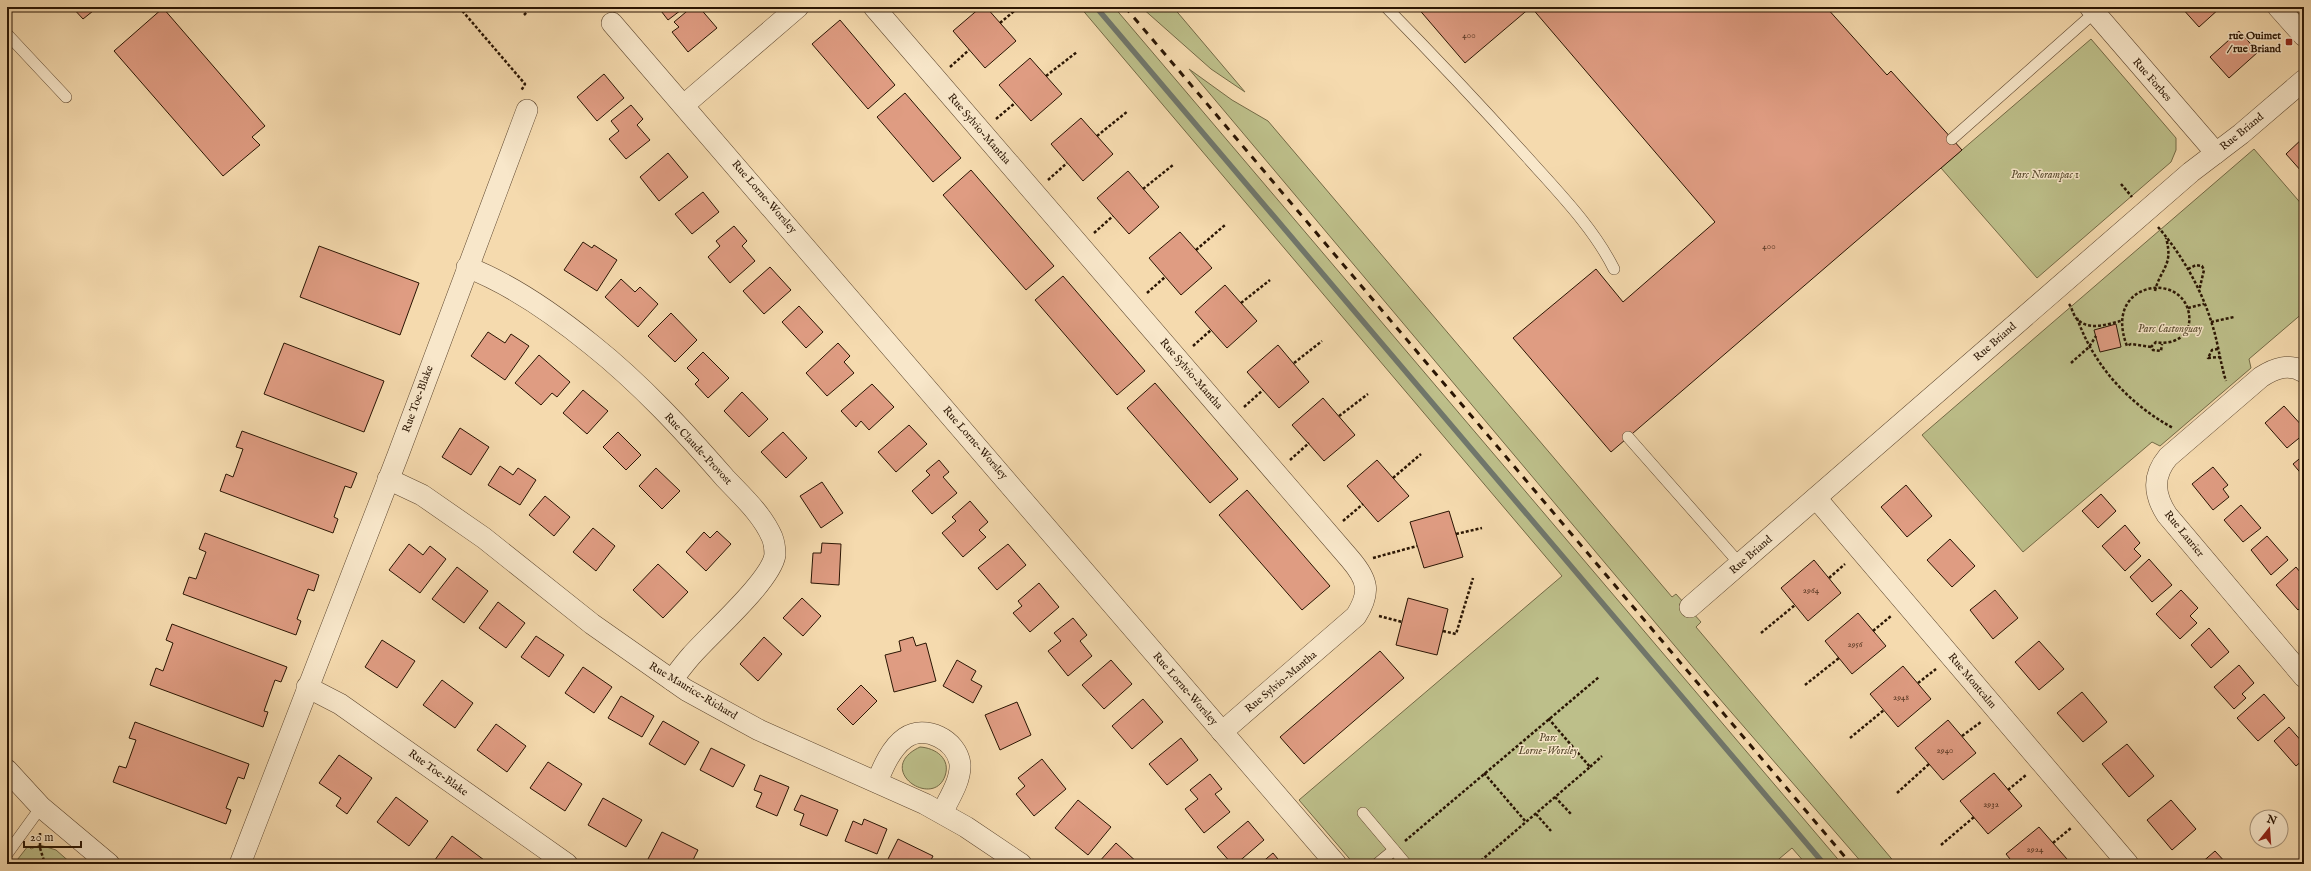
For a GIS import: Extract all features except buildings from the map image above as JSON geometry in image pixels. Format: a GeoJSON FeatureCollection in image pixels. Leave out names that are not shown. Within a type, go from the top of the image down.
{"type":"FeatureCollection","features":[{"type":"Feature","properties":{"kind":"street"},"geometry":{"type":"LineString","coordinates":[[684,105],[798,7]]}},
{"type":"Feature","properties":{"kind":"street","name":"Rue Sylvio-Mantha"},"geometry":{"type":"LineString","coordinates":[[874,7],[1350,558],[1364,578],[1366,587],[1364,600],[1356,616],[1222,732]]}},
{"type":"Feature","properties":{"kind":"street"},"geometry":{"type":"LineString","coordinates":[[2278,7],[2304,36]]}},
{"type":"Feature","properties":{"kind":"street","name":"Rue Forbes"},"geometry":{"type":"LineString","coordinates":[[2092,10],[2216,152]]}},
{"type":"Feature","properties":{"kind":"street","name":"Rue Lorne-Worsley"},"geometry":{"type":"LineString","coordinates":[[612,24],[684,105],[1336,864]]}},
{"type":"Feature","properties":{"kind":"street","name":"Rue Briand"},"geometry":{"type":"LineString","coordinates":[[1690,607],[2139,217],[2304,80]]}},
{"type":"Feature","properties":{"kind":"street","name":"Rue Toe-Blake"},"geometry":{"type":"LineString","coordinates":[[240,864],[388,479],[467,267],[523,104]]}},
{"type":"Feature","properties":{"kind":"street","name":"Rue Claude-Provost"},"geometry":{"type":"LineString","coordinates":[[467,267],[492,277],[516,291],[576,333],[602,354],[666,414],[709,459],[759,516],[772,537],[775,553],[770,568],[756,586],[690,656],[672,680]]}},
{"type":"Feature","properties":{"kind":"street","name":"Rue Laurier"},"geometry":{"type":"LineString","coordinates":[[2304,372],[2287,367],[2270,371],[2261,377],[2168,457],[2159,471],[2155,487],[2160,506],[2167,516],[2304,677]]}},
{"type":"Feature","properties":{"kind":"street","name":"Rue Maurice-Richard"},"geometry":{"type":"LineString","coordinates":[[388,479],[422,495],[478,534],[592,624],[672,680],[759,730],[877,782],[942,813],[1021,864]]}},
{"type":"Feature","properties":{"kind":"street","name":"Rue Montcalm"},"geometry":{"type":"LineString","coordinates":[[1816,498],[2128,864]]}},
{"type":"Feature","properties":{"kind":"street","name":"Rue Toe-Blake"},"geometry":{"type":"LineString","coordinates":[[307,687],[340,704],[567,864]]}},
{"type":"Feature","properties":{"kind":"street"},"geometry":{"type":"LineString","coordinates":[[877,782],[895,748],[905,738],[919,733],[934,735],[950,744],[955,750],[960,764],[958,780],[942,813]]}},
{"type":"Feature","properties":{"kind":"street"},"geometry":{"type":"LineString","coordinates":[[7,770],[42,806],[109,864]]}},
{"type":"Feature","properties":{"kind":"lane"},"geometry":{"type":"LineString","coordinates":[[1386,7],[1449,71],[1557,190],[1596,240],[1614,269]]}},
{"type":"Feature","properties":{"kind":"lane"},"geometry":{"type":"LineString","coordinates":[[1952,139],[2092,10]]}},
{"type":"Feature","properties":{"kind":"lane"},"geometry":{"type":"LineString","coordinates":[[7,34],[66,97]]}},
{"type":"Feature","properties":{"kind":"lane"},"geometry":{"type":"LineString","coordinates":[[1628,437],[1740,564]]}},
{"type":"Feature","properties":{"kind":"lane"},"geometry":{"type":"LineString","coordinates":[[7,854],[42,806]]}},
{"type":"Feature","properties":{"kind":"lane"},"geometry":{"type":"LineString","coordinates":[[1363,813],[1406,864]]}},
{"type":"Feature","properties":{"kind":"lane"},"geometry":{"type":"LineString","coordinates":[[1377,864],[1394,850]]}},
{"type":"Feature","properties":{"kind":"path"},"geometry":{"type":"LineString","coordinates":[[459,7],[525,84],[523,104]]}},
{"type":"Feature","properties":{"kind":"path"},"geometry":{"type":"LineString","coordinates":[[524,15],[532,7]]}},
{"type":"Feature","properties":{"kind":"path"},"geometry":{"type":"LineString","coordinates":[[1000,23],[1019,7]]}},
{"type":"Feature","properties":{"kind":"path"},"geometry":{"type":"LineString","coordinates":[[946,70],[969,50]]}},
{"type":"Feature","properties":{"kind":"path"},"geometry":{"type":"LineString","coordinates":[[1046,76],[1077,52]]}},
{"type":"Feature","properties":{"kind":"path"},"geometry":{"type":"LineString","coordinates":[[992,122],[1015,103]]}},
{"type":"Feature","properties":{"kind":"path"},"geometry":{"type":"LineString","coordinates":[[1097,136],[1128,111]]}},
{"type":"Feature","properties":{"kind":"path"},"geometry":{"type":"LineString","coordinates":[[1044,183],[1067,163]]}},
{"type":"Feature","properties":{"kind":"path"},"geometry":{"type":"LineString","coordinates":[[1143,189],[1173,165]]}},
{"type":"Feature","properties":{"kind":"path"},"geometry":{"type":"LineString","coordinates":[[2121,184],[2133,198]]}},
{"type":"Feature","properties":{"kind":"path"},"geometry":{"type":"LineString","coordinates":[[1090,237],[1113,216]]}},
{"type":"Feature","properties":{"kind":"path"},"geometry":{"type":"LineString","coordinates":[[1196,250],[1225,225]]}},
{"type":"Feature","properties":{"kind":"path"},"geometry":{"type":"LineString","coordinates":[[2158,227],[2185,262],[2199,291],[2211,322],[2226,383]]}},
{"type":"Feature","properties":{"kind":"path"},"geometry":{"type":"LineString","coordinates":[[2155,289],[2162,276],[2168,257],[2168,248],[2165,236]]}},
{"type":"Feature","properties":{"kind":"path"},"geometry":{"type":"LineString","coordinates":[[2188,269],[2196,265],[2202,266],[2204,270],[2199,291]]}},
{"type":"Feature","properties":{"kind":"path"},"geometry":{"type":"LineString","coordinates":[[1142,297],[1165,276]]}},
{"type":"Feature","properties":{"kind":"path"},"geometry":{"type":"LineString","coordinates":[[1241,303],[1270,280]]}},
{"type":"Feature","properties":{"kind":"path"},"geometry":{"type":"LineString","coordinates":[[2151,347],[2156,342],[2162,344],[2178,339],[2184,334],[2190,318],[2188,308],[2179,295],[2170,291],[2146,289],[2132,297],[2126,305],[2121,321],[2122,334],[2127,346],[2131,344],[2151,347],[2153,350],[2161,351],[2162,344]]}},
{"type":"Feature","properties":{"kind":"path"},"geometry":{"type":"LineString","coordinates":[[2188,308],[2204,304]]}},
{"type":"Feature","properties":{"kind":"path"},"geometry":{"type":"LineString","coordinates":[[2071,306],[2089,347],[2107,373],[2130,397],[2155,417],[2178,430]]}},
{"type":"Feature","properties":{"kind":"path"},"geometry":{"type":"LineString","coordinates":[[2211,322],[2234,317]]}},
{"type":"Feature","properties":{"kind":"path"},"geometry":{"type":"LineString","coordinates":[[2077,318],[2086,324],[2098,326],[2121,321]]}},
{"type":"Feature","properties":{"kind":"path"},"geometry":{"type":"LineString","coordinates":[[1188,350],[1211,330]]}},
{"type":"Feature","properties":{"kind":"path"},"geometry":{"type":"LineString","coordinates":[[2071,363],[2089,347],[2096,336]]}},
{"type":"Feature","properties":{"kind":"path"},"geometry":{"type":"LineString","coordinates":[[1294,363],[1322,341]]}},
{"type":"Feature","properties":{"kind":"path"},"geometry":{"type":"LineString","coordinates":[[2218,349],[2212,350],[2208,358],[2220,358]]}},
{"type":"Feature","properties":{"kind":"path"},"geometry":{"type":"LineString","coordinates":[[1240,411],[1263,390]]}},
{"type":"Feature","properties":{"kind":"path"},"geometry":{"type":"LineString","coordinates":[[1339,416],[1368,394]]}},
{"type":"Feature","properties":{"kind":"path"},"geometry":{"type":"LineString","coordinates":[[1286,464],[1309,443]]}},
{"type":"Feature","properties":{"kind":"path"},"geometry":{"type":"LineString","coordinates":[[1393,478],[1421,454]]}},
{"type":"Feature","properties":{"kind":"path"},"geometry":{"type":"LineString","coordinates":[[1339,525],[1363,504]]}},
{"type":"Feature","properties":{"kind":"path"},"geometry":{"type":"LineString","coordinates":[[1456,534],[1482,528]]}},
{"type":"Feature","properties":{"kind":"path"},"geometry":{"type":"LineString","coordinates":[[1369,560],[1417,546]]}},
{"type":"Feature","properties":{"kind":"path"},"geometry":{"type":"LineString","coordinates":[[1829,578],[1851,559]]}},
{"type":"Feature","properties":{"kind":"path"},"geometry":{"type":"LineString","coordinates":[[1443,631],[1456,634],[1473,578]]}},
{"type":"Feature","properties":{"kind":"path"},"geometry":{"type":"LineString","coordinates":[[1761,632],[1795,605]]}},
{"type":"Feature","properties":{"kind":"path"},"geometry":{"type":"LineString","coordinates":[[1873,631],[1896,612]]}},
{"type":"Feature","properties":{"kind":"path"},"geometry":{"type":"LineString","coordinates":[[1373,614],[1402,622]]}},
{"type":"Feature","properties":{"kind":"path"},"geometry":{"type":"LineString","coordinates":[[1805,685],[1839,658]]}},
{"type":"Feature","properties":{"kind":"path"},"geometry":{"type":"LineString","coordinates":[[1918,683],[1941,664]]}},
{"type":"Feature","properties":{"kind":"path"},"geometry":{"type":"LineString","coordinates":[[1394,850],[1548,718],[1599,677]]}},
{"type":"Feature","properties":{"kind":"path"},"geometry":{"type":"LineString","coordinates":[[1850,738],[1884,710]]}},
{"type":"Feature","properties":{"kind":"path"},"geometry":{"type":"LineString","coordinates":[[1548,718],[1590,767]]}},
{"type":"Feature","properties":{"kind":"path"},"geometry":{"type":"LineString","coordinates":[[1962,736],[1986,718]]}},
{"type":"Feature","properties":{"kind":"path"},"geometry":{"type":"LineString","coordinates":[[1477,864],[1602,756]]}},
{"type":"Feature","properties":{"kind":"path"},"geometry":{"type":"LineString","coordinates":[[1897,793],[1929,764]]}},
{"type":"Feature","properties":{"kind":"path"},"geometry":{"type":"LineString","coordinates":[[2008,790],[2032,771]]}},
{"type":"Feature","properties":{"kind":"path"},"geometry":{"type":"LineString","coordinates":[[1484,773],[1526,822]]}},
{"type":"Feature","properties":{"kind":"path"},"geometry":{"type":"LineString","coordinates":[[1555,797],[1571,814]]}},
{"type":"Feature","properties":{"kind":"path"},"geometry":{"type":"LineString","coordinates":[[1536,814],[1551,831]]}},
{"type":"Feature","properties":{"kind":"path"},"geometry":{"type":"LineString","coordinates":[[1940,845],[1974,817]]}},
{"type":"Feature","properties":{"kind":"path"},"geometry":{"type":"LineString","coordinates":[[2053,843],[2077,824]]}},
{"type":"Feature","properties":{"kind":"path"},"geometry":{"type":"LineString","coordinates":[[40,843],[45,864]]}},
{"type":"Feature","properties":{"kind":"green space","name":"Parc Lorne-Worsley"},"geometry":{"type":"Polygon","coordinates":[[[1080,7],[1114,7],[1842,864],[1806,864],[1792,848],[1773,864],[1354,864],[1299,800],[1562,576],[1080,7]]]}},
{"type":"Feature","properties":{"kind":"green space"},"geometry":{"type":"Polygon","coordinates":[[[1141,7],[1173,7],[1245,92],[1211,69],[1141,7]]]}},
{"type":"Feature","properties":{"kind":"green space","name":"Parc Norampac 1"},"geometry":{"type":"Polygon","coordinates":[[[2091,39],[2176,138],[2176,150],[2171,162],[2037,278],[1941,168],[2091,39]]]}},
{"type":"Feature","properties":{"kind":"green space"},"geometry":{"type":"Polygon","coordinates":[[[1189,69],[1232,100],[1268,121],[1672,597],[1676,594],[1701,622],[1696,627],[1896,864],[1863,864],[1712,690],[1189,69]]]}},
{"type":"Feature","properties":{"kind":"green space","name":"Parc Castonguay"},"geometry":{"type":"Polygon","coordinates":[[[2254,149],[2304,207],[2304,312],[2249,359],[2251,368],[2160,446],[2152,442],[2023,552],[1922,435],[2254,149]]]}},
{"type":"Feature","properties":{"kind":"green space"},"geometry":{"type":"Polygon","coordinates":[[[920,747],[937,752],[946,764],[945,776],[939,785],[929,789],[919,788],[910,782],[904,775],[902,766],[907,756],[920,747]]]}},
{"type":"Feature","properties":{"kind":"green space"},"geometry":{"type":"Polygon","coordinates":[[[40,845],[56,850],[72,864],[14,864],[28,846],[31,849],[40,845]]]}},
{"type":"Feature","properties":{"kind":"waterway"},"geometry":{"type":"LineString","coordinates":[[1096,7],[1824,864]]}},
{"type":"Feature","properties":{"kind":"railway"},"geometry":{"type":"LineString","coordinates":[[1125,7],[1851,864]]}},
{"type":"Feature","properties":{"kind":"place","name":"rue Ouimet / rue Briand"},"geometry":{"type":"Point","coordinates":[2289,42]}}]}
